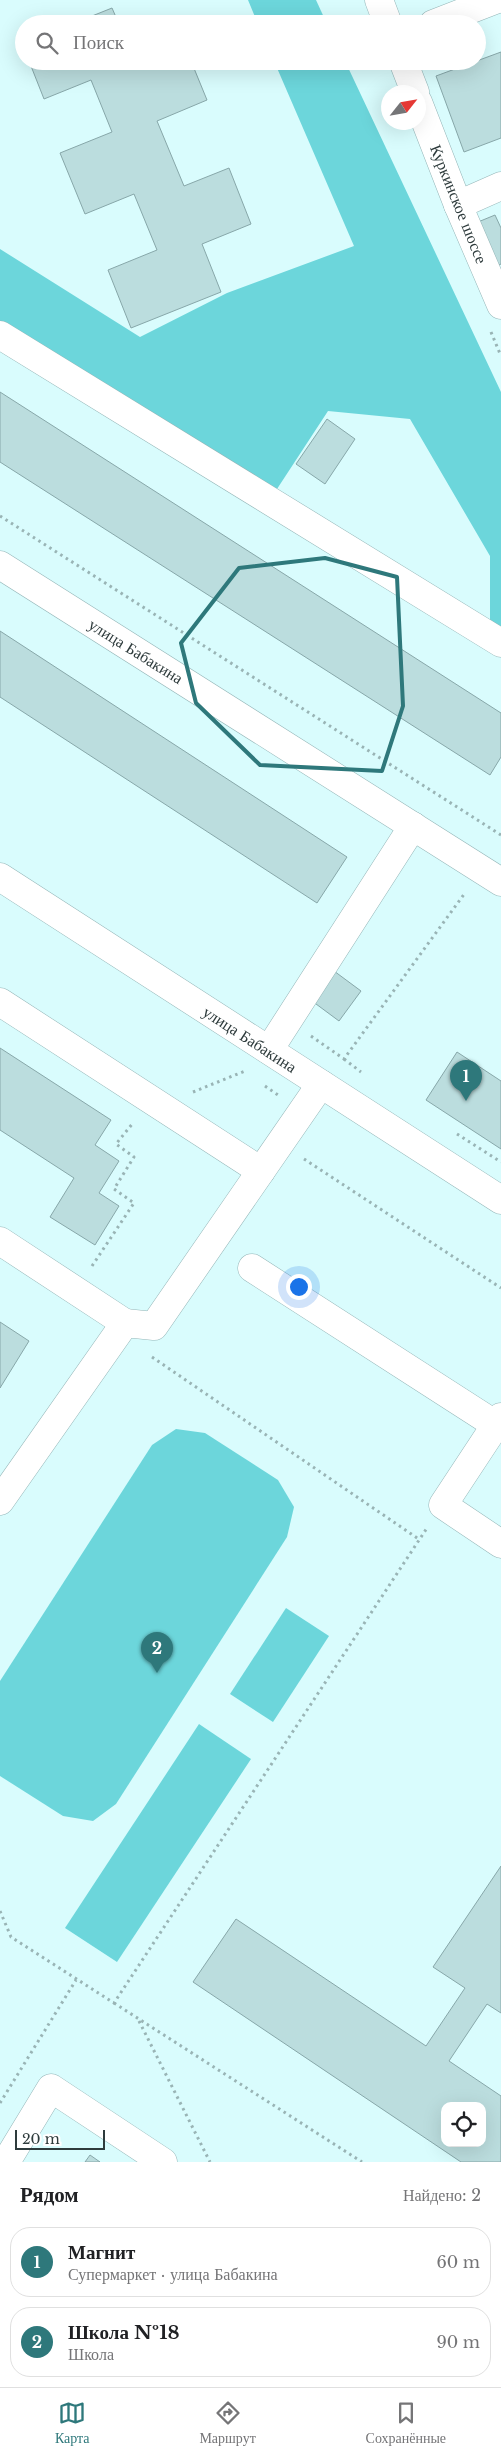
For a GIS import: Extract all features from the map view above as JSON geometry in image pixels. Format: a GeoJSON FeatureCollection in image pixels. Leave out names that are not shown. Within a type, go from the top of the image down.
{"type":"FeatureCollection","features":[{"type":"Feature","properties":{"kind":"street"},"geometry":{"type":"LineString","coordinates":[[379,0],[385,15]]}},
{"type":"Feature","properties":{"kind":"street"},"geometry":{"type":"LineString","coordinates":[[456,15],[495,0]]}},
{"type":"Feature","properties":{"kind":"street"},"geometry":{"type":"LineString","coordinates":[[406,70],[412,85]]}},
{"type":"Feature","properties":{"kind":"street","name":"Куркинское шоссе"},"geometry":{"type":"LineString","coordinates":[[426,123],[458,205],[501,305]]}},
{"type":"Feature","properties":{"kind":"street"},"geometry":{"type":"LineString","coordinates":[[458,205],[501,186]]}},
{"type":"Feature","properties":{"kind":"street"},"geometry":{"type":"LineString","coordinates":[[0,335],[501,643]]}},
{"type":"Feature","properties":{"kind":"street","name":"улица Бабакина"},"geometry":{"type":"LineString","coordinates":[[0,565],[501,882]]}},
{"type":"Feature","properties":{"kind":"street"},"geometry":{"type":"LineString","coordinates":[[269,1050],[413,826]]}},
{"type":"Feature","properties":{"kind":"street","name":"улица Бабакина"},"geometry":{"type":"LineString","coordinates":[[0,877],[501,1200]]}},
{"type":"Feature","properties":{"kind":"street"},"geometry":{"type":"LineString","coordinates":[[0,1002],[261,1171]]}},
{"type":"Feature","properties":{"kind":"street"},"geometry":{"type":"LineString","coordinates":[[0,1241],[125,1323],[154,1326],[321,1084]]}},
{"type":"Feature","properties":{"kind":"street"},"geometry":{"type":"LineString","coordinates":[[252,1268],[498,1421],[443,1505],[501,1544]]}},
{"type":"Feature","properties":{"kind":"street"},"geometry":{"type":"LineString","coordinates":[[0,1501],[125,1323]]}},
{"type":"Feature","properties":{"kind":"street"},"geometry":{"type":"LineString","coordinates":[[6,2162],[51,2088],[163,2162]]}},
{"type":"Feature","properties":{"kind":"path"},"geometry":{"type":"LineString","coordinates":[[0,516],[501,835]]}},
{"type":"Feature","properties":{"kind":"path"},"geometry":{"type":"LineString","coordinates":[[310,1035],[344,1059],[470,886]]}},
{"type":"Feature","properties":{"kind":"path"},"geometry":{"type":"LineString","coordinates":[[75,1291],[134,1203],[114,1189],[134,1157],[116,1144],[141,1113],[246,1071]]}},
{"type":"Feature","properties":{"kind":"path"},"geometry":{"type":"LineString","coordinates":[[280,1144],[501,1288]]}},
{"type":"Feature","properties":{"kind":"path"},"geometry":{"type":"LineString","coordinates":[[152,1357],[420,1540]]}},
{"type":"Feature","properties":{"kind":"path"},"geometry":{"type":"LineString","coordinates":[[114,2003],[443,1505]]}},
{"type":"Feature","properties":{"kind":"path"},"geometry":{"type":"LineString","coordinates":[[0,1911],[11,1937],[362,2162]]}},
{"type":"Feature","properties":{"kind":"path"},"geometry":{"type":"LineString","coordinates":[[0,2103],[76,1980]]}},
{"type":"Feature","properties":{"kind":"path"},"geometry":{"type":"LineString","coordinates":[[138,2020],[210,2162]]}},
{"type":"Feature","properties":{"kind":"highlighted area"},"geometry":{"type":"Polygon","coordinates":[[[325,558],[397,577],[403,706],[382,771],[260,765],[196,703],[181,643],[239,568],[325,558]]]}},
{"type":"Feature","properties":{"kind":"shaded area"},"geometry":{"type":"Polygon","coordinates":[[[248,0],[316,0],[323,15],[254,15],[248,0]]]}},
{"type":"Feature","properties":{"kind":"shaded area"},"geometry":{"type":"Polygon","coordinates":[[[278,70],[349,70],[501,392],[501,627],[490,628],[490,556],[410,419],[328,411],[277,489],[0,329],[0,249],[140,337],[227,293],[354,246],[278,70]]]}},
{"type":"Feature","properties":{"kind":"shaded area"},"geometry":{"type":"Polygon","coordinates":[[[176,1429],[205,1433],[278,1480],[294,1507],[287,1537],[116,1804],[93,1821],[63,1816],[0,1776],[0,1681],[152,1445],[176,1429]]]}},
{"type":"Feature","properties":{"kind":"shaded area"},"geometry":{"type":"Polygon","coordinates":[[[286,1608],[329,1636],[273,1722],[230,1694],[286,1608]]]}},
{"type":"Feature","properties":{"kind":"shaded area"},"geometry":{"type":"Polygon","coordinates":[[[199,1724],[251,1759],[117,1962],[65,1928],[199,1724]]]}},
{"type":"Feature","properties":{"kind":"building"},"geometry":{"type":"Polygon","coordinates":[[[112,8],[115,15],[94,15],[112,8]]]}},
{"type":"Feature","properties":{"kind":"building"},"geometry":{"type":"Polygon","coordinates":[[[501,52],[501,138],[464,152],[436,76],[452,70],[486,70],[486,58],[501,52]]]}},
{"type":"Feature","properties":{"kind":"building"},"geometry":{"type":"Polygon","coordinates":[[[33,70],[195,70],[207,100],[157,121],[184,186],[229,168],[251,224],[202,244],[221,292],[131,328],[108,270],[157,250],[134,194],[85,214],[60,153],[112,132],[91,80],[44,99],[33,70]]]}},
{"type":"Feature","properties":{"kind":"building"},"geometry":{"type":"Polygon","coordinates":[[[495,215],[501,228],[501,264],[497,266],[478,222],[495,215]]]}},
{"type":"Feature","properties":{"kind":"building"},"geometry":{"type":"Polygon","coordinates":[[[0,392],[501,713],[501,757],[490,775],[0,462],[0,392]]]}},
{"type":"Feature","properties":{"kind":"building"},"geometry":{"type":"Polygon","coordinates":[[[327,419],[355,439],[325,484],[296,464],[327,419]]]}},
{"type":"Feature","properties":{"kind":"building"},"geometry":{"type":"Polygon","coordinates":[[[0,631],[347,857],[317,903],[0,697],[0,631]]]}},
{"type":"Feature","properties":{"kind":"building"},"geometry":{"type":"Polygon","coordinates":[[[334,971],[361,991],[339,1021],[312,1001],[334,971]]]}},
{"type":"Feature","properties":{"kind":"building"},"geometry":{"type":"Polygon","coordinates":[[[0,1048],[111,1120],[95,1145],[119,1161],[99,1193],[119,1206],[95,1245],[50,1217],[74,1178],[0,1130],[0,1048]]]}},
{"type":"Feature","properties":{"kind":"building"},"geometry":{"type":"Polygon","coordinates":[[[457,1052],[501,1081],[501,1149],[426,1100],[457,1052]]]}},
{"type":"Feature","properties":{"kind":"building"},"geometry":{"type":"Polygon","coordinates":[[[0,1322],[29,1341],[0,1388],[0,1322]]]}},
{"type":"Feature","properties":{"kind":"building"},"geometry":{"type":"Polygon","coordinates":[[[501,1866],[501,2013],[487,2004],[449,2061],[501,2096],[501,2162],[461,2162],[193,1982],[236,1919],[426,2046],[465,1988],[433,1967],[501,1866]]]}},
{"type":"Feature","properties":{"kind":"building"},"geometry":{"type":"Polygon","coordinates":[[[90,2155],[100,2162],[85,2162],[90,2155]]]}},
{"type":"Feature","properties":{"kind":"place","name":"Магнит"},"geometry":{"type":"Point","coordinates":[466,1101]}},
{"type":"Feature","properties":{"kind":"place","name":"Школа №18"},"geometry":{"type":"Point","coordinates":[157,1673]}}]}
